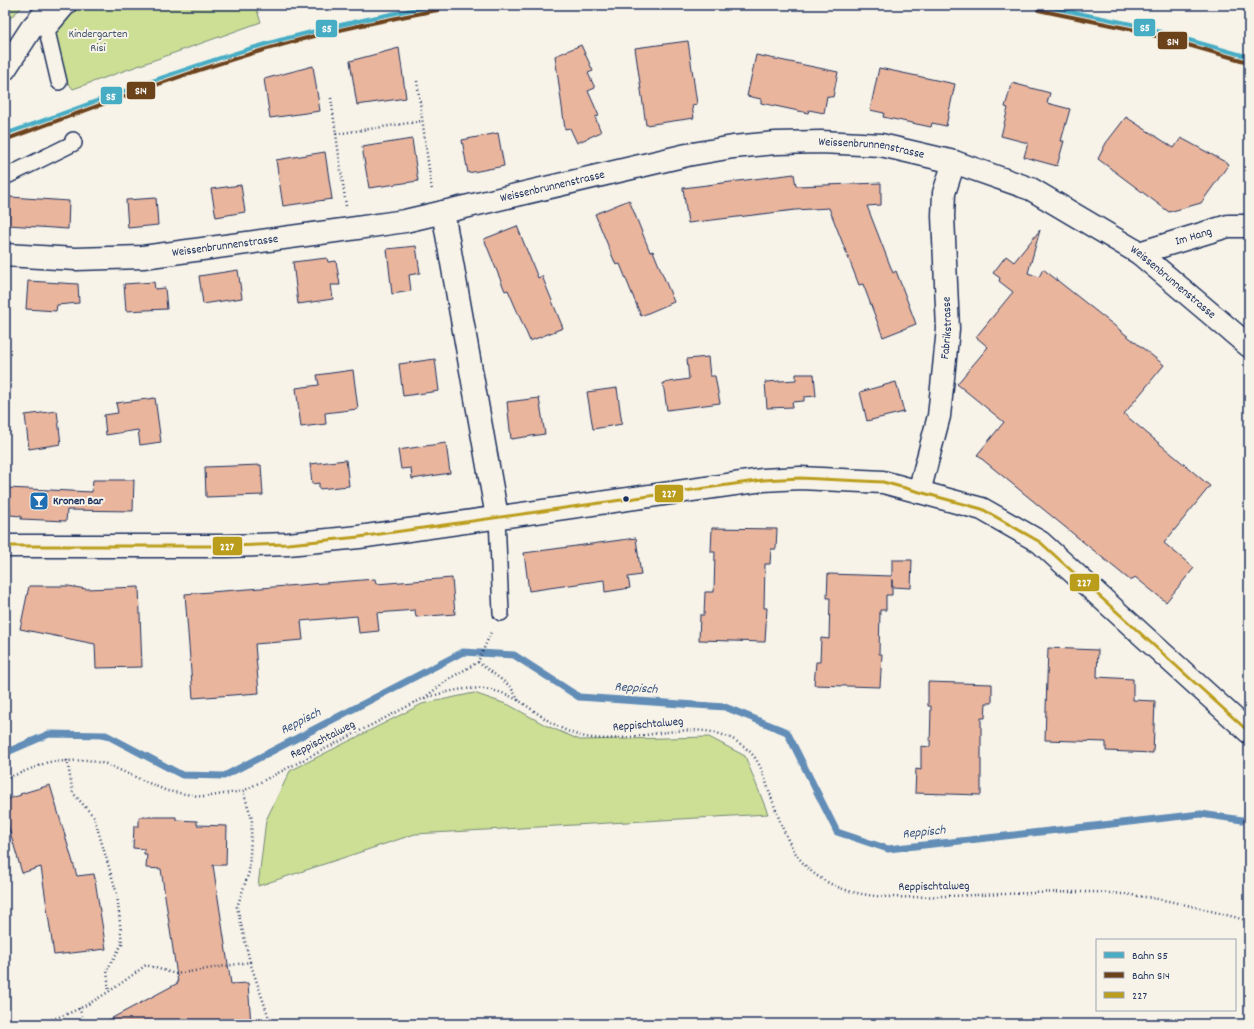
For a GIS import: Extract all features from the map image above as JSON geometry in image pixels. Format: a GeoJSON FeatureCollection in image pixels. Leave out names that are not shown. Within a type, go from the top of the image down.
{"type":"FeatureCollection","features":[{"type":"Feature","properties":{"kind":"street"},"geometry":{"type":"LineString","coordinates":[[5,69],[31,29],[52,5]]}},
{"type":"Feature","properties":{"kind":"street","name":"Weissenbrunnenstrasse"},"geometry":{"type":"LineString","coordinates":[[5,255],[76,259],[143,257],[405,221],[680,157],[733,147],[776,143],[821,142],[881,145],[954,162],[1031,189],[1139,254],[1249,346]]}},
{"type":"Feature","properties":{"kind":"street","name":"Fabrikstrasse"},"geometry":{"type":"LineString","coordinates":[[919,492],[940,408],[948,329],[944,193],[954,162]]}},
{"type":"Feature","properties":{"kind":"street"},"geometry":{"type":"LineString","coordinates":[[439,213],[496,517]]}},
{"type":"Feature","properties":{"kind":"street","name":"Im Hang"},"geometry":{"type":"LineString","coordinates":[[1139,254],[1228,226],[1249,226]]}},
{"type":"Feature","properties":{"kind":"street"},"geometry":{"type":"LineString","coordinates":[[5,546],[226,546],[288,544],[359,537],[763,480],[800,478],[848,479],[882,482],[982,509],[1040,542],[1249,732]]}},
{"type":"Feature","properties":{"kind":"lane"},"geometry":{"type":"LineString","coordinates":[[59,82],[47,31],[69,5]]}},
{"type":"Feature","properties":{"kind":"lane"},"geometry":{"type":"LineString","coordinates":[[5,176],[74,143],[73,140]]}},
{"type":"Feature","properties":{"kind":"lane"},"geometry":{"type":"LineString","coordinates":[[496,517],[498,619]]}},
{"type":"Feature","properties":{"kind":"path"},"geometry":{"type":"LineString","coordinates":[[417,81],[422,121],[439,213]]}},
{"type":"Feature","properties":{"kind":"path"},"geometry":{"type":"LineString","coordinates":[[331,98],[345,199]]}},
{"type":"Feature","properties":{"kind":"path"},"geometry":{"type":"LineString","coordinates":[[336,134],[422,121]]}},
{"type":"Feature","properties":{"kind":"path"},"geometry":{"type":"LineString","coordinates":[[422,699],[449,679],[478,662],[498,619]]}},
{"type":"Feature","properties":{"kind":"path"},"geometry":{"type":"LineString","coordinates":[[478,662],[510,686],[519,701]]}},
{"type":"Feature","properties":{"kind":"path","name":"Reppischtalweg"},"geometry":{"type":"LineString","coordinates":[[5,779],[48,762],[88,760],[106,764],[167,791],[204,797],[243,791],[422,699],[452,690],[475,688],[495,690],[519,701],[549,722],[571,733],[588,737],[610,738],[687,731],[707,731],[725,734],[740,742],[752,753],[762,771],[785,836],[797,858],[814,874],[846,890],[881,896],[907,897],[1085,892],[1144,895],[1188,904],[1249,921]]}},
{"type":"Feature","properties":{"kind":"path"},"geometry":{"type":"LineString","coordinates":[[68,760],[73,793],[94,816],[117,894],[122,944],[107,970],[109,993]]}},
{"type":"Feature","properties":{"kind":"path"},"geometry":{"type":"LineString","coordinates":[[243,791],[252,819],[249,872],[237,907],[250,962],[269,1018],[268,1024]]}},
{"type":"Feature","properties":{"kind":"path"},"geometry":{"type":"LineString","coordinates":[[28,1024],[48,1022],[109,993],[146,965],[176,974],[250,962]]}},
{"type":"Feature","properties":{"kind":"path"},"geometry":{"type":"LineString","coordinates":[[79,1008],[85,1024]]}},
{"type":"Feature","properties":{"kind":"green space"},"geometry":{"type":"Polygon","coordinates":[[[5,5],[24,5],[5,23],[5,5]]]}},
{"type":"Feature","properties":{"kind":"green space","name":"Kindergarten Risi"},"geometry":{"type":"Polygon","coordinates":[[[79,5],[255,5],[261,22],[73,89],[65,79],[55,34],[79,5]]]}},
{"type":"Feature","properties":{"kind":"green space"},"geometry":{"type":"Polygon","coordinates":[[[474,693],[509,705],[547,726],[580,740],[709,737],[745,756],[768,814],[415,834],[258,886],[266,820],[290,771],[422,704],[474,693]]]}},
{"type":"Feature","properties":{"kind":"building"},"geometry":{"type":"Polygon","coordinates":[[[688,41],[697,104],[692,105],[694,118],[646,125],[635,48],[688,41]]]}},
{"type":"Feature","properties":{"kind":"building"},"geometry":{"type":"Polygon","coordinates":[[[581,45],[593,71],[588,73],[595,88],[588,91],[599,116],[595,117],[601,132],[577,143],[570,128],[565,129],[555,56],[581,45]]]}},
{"type":"Feature","properties":{"kind":"building"},"geometry":{"type":"Polygon","coordinates":[[[399,48],[406,98],[357,105],[350,61],[399,48]]]}},
{"type":"Feature","properties":{"kind":"building"},"geometry":{"type":"Polygon","coordinates":[[[756,55],[838,72],[833,97],[827,96],[824,113],[809,110],[808,113],[761,103],[761,99],[747,96],[756,55]]]}},
{"type":"Feature","properties":{"kind":"building"},"geometry":{"type":"Polygon","coordinates":[[[313,66],[320,111],[270,118],[264,79],[313,66]]]}},
{"type":"Feature","properties":{"kind":"building"},"geometry":{"type":"Polygon","coordinates":[[[879,68],[955,84],[946,126],[932,123],[931,127],[883,117],[884,113],[870,110],[879,68]]]}},
{"type":"Feature","properties":{"kind":"building"},"geometry":{"type":"Polygon","coordinates":[[[1012,83],[1050,93],[1047,103],[1070,109],[1061,141],[1064,141],[1057,166],[1024,157],[1028,143],[1001,136],[1008,108],[1005,107],[1012,83]]]}},
{"type":"Feature","properties":{"kind":"building"},"geometry":{"type":"Polygon","coordinates":[[[1126,117],[1174,148],[1181,138],[1229,164],[1201,203],[1169,212],[1098,159],[1106,143],[1126,117]]]}},
{"type":"Feature","properties":{"kind":"building"},"geometry":{"type":"Polygon","coordinates":[[[498,133],[504,166],[468,173],[462,140],[498,133]]]}},
{"type":"Feature","properties":{"kind":"building"},"geometry":{"type":"Polygon","coordinates":[[[412,139],[418,181],[369,188],[362,147],[412,139]]]}},
{"type":"Feature","properties":{"kind":"building"},"geometry":{"type":"Polygon","coordinates":[[[325,152],[332,199],[283,206],[276,160],[325,152]]]}},
{"type":"Feature","properties":{"kind":"building"},"geometry":{"type":"Polygon","coordinates":[[[794,174],[796,186],[881,183],[881,205],[867,206],[893,273],[896,271],[916,324],[883,337],[863,284],[859,285],[829,208],[795,210],[688,223],[683,188],[794,174]]]}},
{"type":"Feature","properties":{"kind":"building"},"geometry":{"type":"Polygon","coordinates":[[[241,185],[245,212],[216,217],[211,189],[241,185]]]}},
{"type":"Feature","properties":{"kind":"building"},"geometry":{"type":"Polygon","coordinates":[[[10,197],[69,201],[68,229],[8,225],[10,197]]]}},
{"type":"Feature","properties":{"kind":"building"},"geometry":{"type":"Polygon","coordinates":[[[156,198],[158,225],[128,228],[126,200],[156,198]]]}},
{"type":"Feature","properties":{"kind":"building"},"geometry":{"type":"Polygon","coordinates":[[[629,200],[650,252],[653,251],[674,302],[641,316],[620,264],[616,265],[595,214],[629,200]]]}},
{"type":"Feature","properties":{"kind":"building"},"geometry":{"type":"Polygon","coordinates":[[[517,226],[538,278],[542,276],[563,328],[530,341],[508,290],[505,291],[484,239],[517,226]]]}},
{"type":"Feature","properties":{"kind":"building"},"geometry":{"type":"Polygon","coordinates":[[[1040,230],[1028,273],[1039,277],[1043,269],[1164,365],[1124,414],[1210,486],[1164,543],[1194,568],[1166,602],[1135,577],[1131,581],[977,455],[1004,422],[957,384],[988,347],[976,337],[1013,292],[999,281],[1000,278],[993,273],[1006,256],[1014,262],[1040,230]]]}},
{"type":"Feature","properties":{"kind":"building"},"geometry":{"type":"Polygon","coordinates":[[[416,246],[420,273],[409,275],[411,291],[392,294],[387,249],[416,246]]]}},
{"type":"Feature","properties":{"kind":"building"},"geometry":{"type":"Polygon","coordinates":[[[327,258],[328,262],[336,261],[340,285],[331,285],[333,299],[298,304],[293,262],[327,258]]]}},
{"type":"Feature","properties":{"kind":"building"},"geometry":{"type":"Polygon","coordinates":[[[238,270],[242,298],[203,304],[199,276],[238,270]]]}},
{"type":"Feature","properties":{"kind":"building"},"geometry":{"type":"Polygon","coordinates":[[[28,281],[78,284],[79,303],[57,305],[56,311],[26,309],[28,281]]]}},
{"type":"Feature","properties":{"kind":"building"},"geometry":{"type":"Polygon","coordinates":[[[154,282],[155,289],[165,288],[167,309],[126,311],[124,284],[154,282]]]}},
{"type":"Feature","properties":{"kind":"building"},"geometry":{"type":"Polygon","coordinates":[[[708,357],[710,376],[715,376],[720,403],[667,410],[663,383],[689,379],[687,359],[708,357]]]}},
{"type":"Feature","properties":{"kind":"building"},"geometry":{"type":"Polygon","coordinates":[[[435,359],[439,391],[403,396],[399,364],[435,359]]]}},
{"type":"Feature","properties":{"kind":"building"},"geometry":{"type":"Polygon","coordinates":[[[353,370],[358,409],[325,413],[326,424],[301,427],[296,388],[319,385],[317,375],[353,370]]]}},
{"type":"Feature","properties":{"kind":"building"},"geometry":{"type":"Polygon","coordinates":[[[796,374],[814,374],[816,396],[804,397],[804,401],[792,402],[793,407],[767,408],[765,382],[796,380],[796,374]]]}},
{"type":"Feature","properties":{"kind":"building"},"geometry":{"type":"Polygon","coordinates":[[[896,382],[904,412],[867,421],[860,392],[896,382]]]}},
{"type":"Feature","properties":{"kind":"building"},"geometry":{"type":"Polygon","coordinates":[[[617,388],[622,424],[593,429],[587,392],[617,388]]]}},
{"type":"Feature","properties":{"kind":"building"},"geometry":{"type":"Polygon","coordinates":[[[155,398],[161,442],[140,445],[138,430],[106,435],[104,415],[118,413],[116,403],[155,398]]]}},
{"type":"Feature","properties":{"kind":"building"},"geometry":{"type":"Polygon","coordinates":[[[539,398],[545,434],[511,439],[507,402],[539,398]]]}},
{"type":"Feature","properties":{"kind":"building"},"geometry":{"type":"Polygon","coordinates":[[[57,411],[61,444],[29,449],[25,415],[57,411]]]}},
{"type":"Feature","properties":{"kind":"building"},"geometry":{"type":"Polygon","coordinates":[[[446,443],[450,473],[412,479],[411,468],[401,469],[398,450],[446,443]]]}},
{"type":"Feature","properties":{"kind":"building"},"geometry":{"type":"Polygon","coordinates":[[[346,460],[349,486],[319,489],[319,483],[312,484],[310,464],[346,460]]]}},
{"type":"Feature","properties":{"kind":"building"},"geometry":{"type":"Polygon","coordinates":[[[261,465],[263,495],[206,497],[205,467],[261,465]]]}},
{"type":"Feature","properties":{"kind":"building"},"geometry":{"type":"Polygon","coordinates":[[[93,480],[134,480],[133,511],[67,510],[66,521],[21,519],[21,516],[10,515],[10,507],[6,507],[7,488],[92,492],[93,480]]]}},
{"type":"Feature","properties":{"kind":"building"},"geometry":{"type":"Polygon","coordinates":[[[712,528],[777,529],[776,549],[771,549],[770,564],[765,564],[764,608],[767,608],[765,642],[699,640],[700,615],[704,615],[705,592],[714,592],[715,552],[711,552],[712,528]]]}},
{"type":"Feature","properties":{"kind":"building"},"geometry":{"type":"Polygon","coordinates":[[[636,538],[641,575],[628,577],[630,588],[605,592],[604,580],[529,591],[524,553],[636,538]]]}},
{"type":"Feature","properties":{"kind":"building"},"geometry":{"type":"Polygon","coordinates":[[[892,560],[912,560],[911,588],[892,587],[892,595],[886,595],[886,610],[880,610],[879,654],[882,654],[880,687],[814,685],[816,662],[820,662],[821,638],[829,639],[830,598],[827,598],[828,574],[892,576],[892,560]]]}},
{"type":"Feature","properties":{"kind":"building"},"geometry":{"type":"Polygon","coordinates":[[[452,578],[455,614],[416,617],[415,610],[377,613],[379,631],[359,633],[357,616],[301,621],[303,640],[255,644],[259,693],[193,698],[185,594],[375,579],[376,584],[452,578]]]}},
{"type":"Feature","properties":{"kind":"building"},"geometry":{"type":"Polygon","coordinates":[[[29,586],[68,586],[86,589],[139,587],[142,667],[96,668],[95,644],[20,629],[29,586]]]}},
{"type":"Feature","properties":{"kind":"building"},"geometry":{"type":"Polygon","coordinates":[[[1048,648],[1098,650],[1097,677],[1133,679],[1133,700],[1155,701],[1153,753],[1106,751],[1106,742],[1045,740],[1048,648]]]}},
{"type":"Feature","properties":{"kind":"building"},"geometry":{"type":"Polygon","coordinates":[[[928,682],[992,684],[992,703],[986,703],[985,718],[981,718],[981,795],[915,793],[916,769],[921,770],[921,746],[930,747],[931,706],[928,706],[928,682]]]}},
{"type":"Feature","properties":{"kind":"building"},"geometry":{"type":"Polygon","coordinates":[[[50,785],[77,876],[94,874],[106,949],[54,955],[41,867],[22,873],[5,815],[5,800],[50,785]]]}},
{"type":"Feature","properties":{"kind":"building"},"geometry":{"type":"Polygon","coordinates":[[[139,817],[176,817],[176,820],[197,821],[197,825],[227,826],[226,865],[213,865],[231,984],[248,983],[251,1024],[101,1024],[178,983],[161,869],[146,868],[147,854],[144,854],[144,849],[133,848],[134,826],[139,826],[139,817]]]}},
{"type":"Feature","properties":{"kind":"waterway","name":"Reppisch"},"geometry":{"type":"LineString","coordinates":[[5,753],[49,734],[106,735],[182,775],[224,776],[463,652],[514,655],[579,697],[725,707],[787,732],[837,832],[888,849],[1201,814],[1249,821]]}},
{"type":"Feature","properties":{"kind":"rail line","name":"S5"},"geometry":{"type":"LineString","coordinates":[[5,134],[245,50],[339,25],[437,5]]}},
{"type":"Feature","properties":{"kind":"rail line","name":"S5"},"geometry":{"type":"LineString","coordinates":[[1039,5],[1136,25],[1249,57]]}},
{"type":"Feature","properties":{"kind":"rail line","name":"S14"},"geometry":{"type":"LineString","coordinates":[[7,139],[143,89],[246,55],[340,30],[438,10]]}},
{"type":"Feature","properties":{"kind":"rail line","name":"S14"},"geometry":{"type":"LineString","coordinates":[[1038,10],[1135,30],[1248,62]]}},
{"type":"Feature","properties":{"kind":"transit line","name":"227"},"geometry":{"type":"LineString","coordinates":[[5,546],[227,546],[288,544],[359,537],[763,480],[800,478],[883,482],[982,509],[1040,542],[1249,732]]}},
{"type":"Feature","properties":{"kind":"place","name":"Kronen Bar"},"geometry":{"type":"Point","coordinates":[39,501]}}]}
